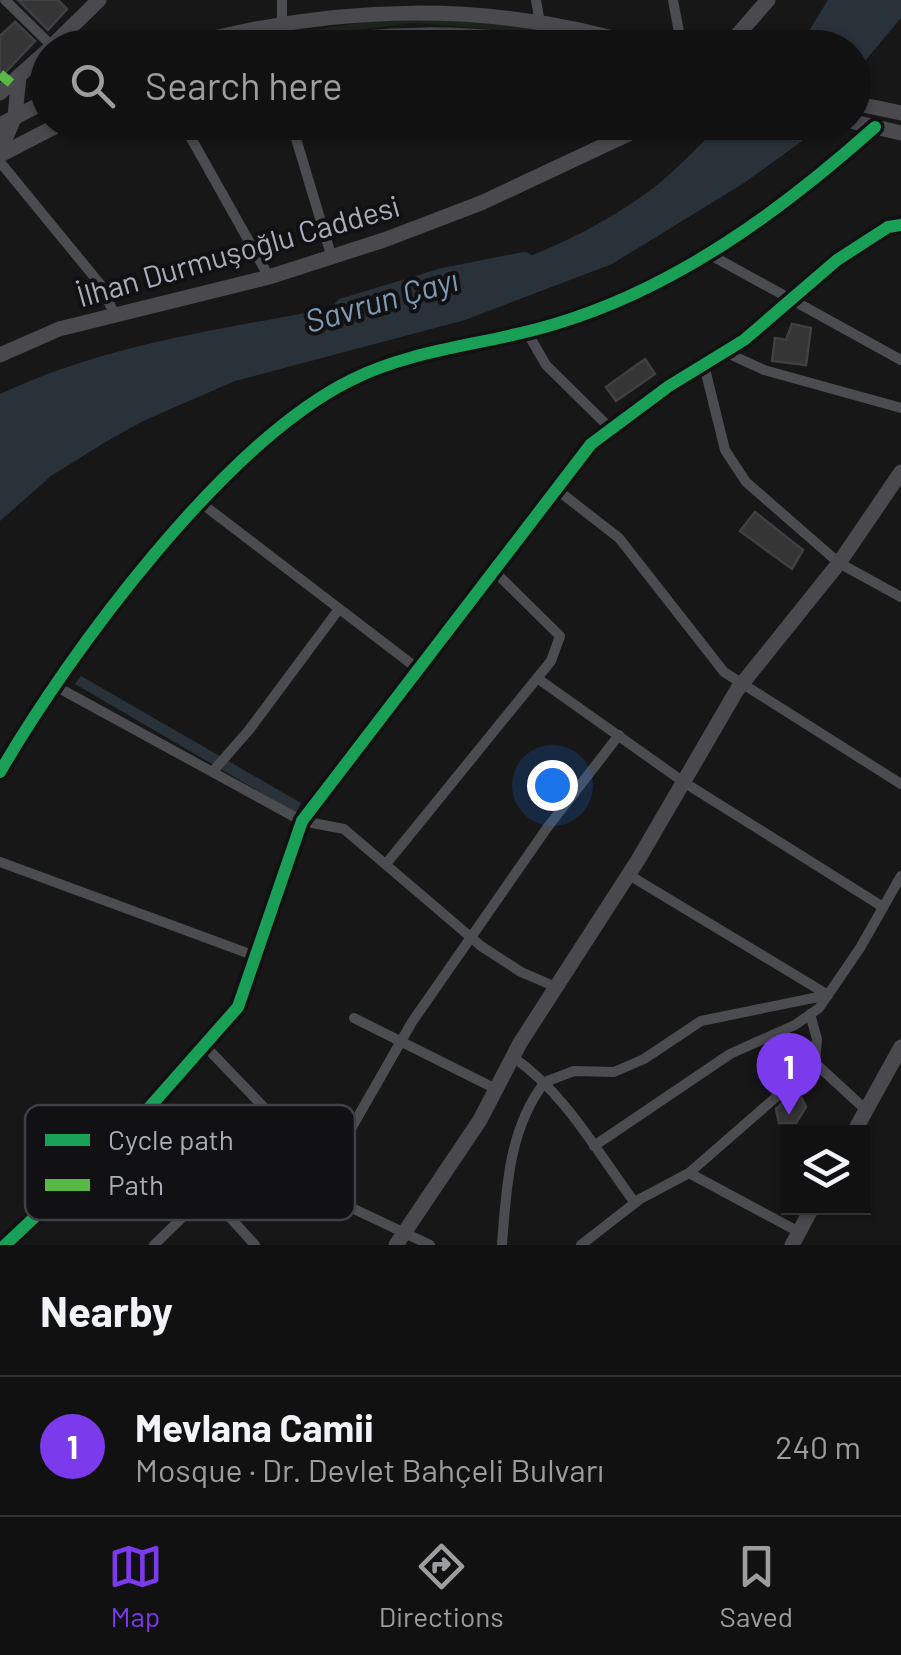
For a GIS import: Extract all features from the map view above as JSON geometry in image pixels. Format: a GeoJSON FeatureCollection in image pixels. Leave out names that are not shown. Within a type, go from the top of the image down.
{"type":"FeatureCollection","features":[{"type":"Feature","properties":{"kind":"street"},"geometry":{"type":"LineString","coordinates":[[5,0],[33,30]]}},
{"type":"Feature","properties":{"kind":"street"},"geometry":{"type":"LineString","coordinates":[[68,30],[99,0]]}},
{"type":"Feature","properties":{"kind":"street"},"geometry":{"type":"LineString","coordinates":[[282,0],[282,24]]}},
{"type":"Feature","properties":{"kind":"street"},"geometry":{"type":"LineString","coordinates":[[536,0],[539,18]]}},
{"type":"Feature","properties":{"kind":"street"},"geometry":{"type":"LineString","coordinates":[[673,0],[679,30]]}},
{"type":"Feature","properties":{"kind":"street"},"geometry":{"type":"LineString","coordinates":[[742,30],[768,0]]}},
{"type":"Feature","properties":{"kind":"street"},"geometry":{"type":"LineString","coordinates":[[256,30],[415,9],[539,18],[583,30]]}},
{"type":"Feature","properties":{"kind":"street"},"geometry":{"type":"LineString","coordinates":[[8,114],[3,91],[30,66]]}},
{"type":"Feature","properties":{"kind":"street"},"geometry":{"type":"LineString","coordinates":[[19,76],[1,144],[100,284],[114,313]]}},
{"type":"Feature","properties":{"kind":"street"},"geometry":{"type":"LineString","coordinates":[[871,107],[901,114]]}},
{"type":"Feature","properties":{"kind":"street"},"geometry":{"type":"LineString","coordinates":[[871,126],[901,133]]}},
{"type":"Feature","properties":{"kind":"street"},"geometry":{"type":"LineString","coordinates":[[1,144],[30,139]]}},
{"type":"Feature","properties":{"kind":"street"},"geometry":{"type":"LineString","coordinates":[[192,140],[269,276]]}},
{"type":"Feature","properties":{"kind":"street"},"geometry":{"type":"LineString","coordinates":[[296,140],[332,258]]}},
{"type":"Feature","properties":{"kind":"street","name":"İlhan Durmuşoğlu Caddesi"},"geometry":{"type":"LineString","coordinates":[[0,355],[38,337],[114,313],[332,258],[466,210],[623,140]]}},
{"type":"Feature","properties":{"kind":"street"},"geometry":{"type":"LineString","coordinates":[[0,772],[56,686],[130,586],[202,503],[293,417],[350,380],[424,354],[526,332],[600,307],[707,253],[802,192],[849,140]]}},
{"type":"Feature","properties":{"kind":"street"},"geometry":{"type":"LineString","coordinates":[[152,1105],[238,1007],[302,821],[591,444],[725,352],[791,302],[837,260],[888,227],[901,225]]}},
{"type":"Feature","properties":{"kind":"street"},"geometry":{"type":"LineString","coordinates":[[707,253],[901,360]]}},
{"type":"Feature","properties":{"kind":"street"},"geometry":{"type":"LineString","coordinates":[[526,332],[546,365],[611,429]]}},
{"type":"Feature","properties":{"kind":"street"},"geometry":{"type":"LineString","coordinates":[[725,352],[764,370],[901,408]]}},
{"type":"Feature","properties":{"kind":"street"},"geometry":{"type":"LineString","coordinates":[[704,365],[725,450],[746,482],[838,564],[901,597]]}},
{"type":"Feature","properties":{"kind":"street"},"geometry":{"type":"LineString","coordinates":[[400,1238],[629,875],[743,683],[838,564],[901,472]]}},
{"type":"Feature","properties":{"kind":"street"},"geometry":{"type":"LineString","coordinates":[[556,488],[619,538],[698,644],[724,672],[901,784]]}},
{"type":"Feature","properties":{"kind":"street"},"geometry":{"type":"LineString","coordinates":[[202,503],[418,669]]}},
{"type":"Feature","properties":{"kind":"street"},"geometry":{"type":"LineString","coordinates":[[386,864],[551,661],[560,636],[493,570]]}},
{"type":"Feature","properties":{"kind":"street"},"geometry":{"type":"LineString","coordinates":[[214,770],[250,730],[338,609]]}},
{"type":"Feature","properties":{"kind":"street"},"geometry":{"type":"LineString","coordinates":[[537,678],[685,783],[883,907]]}},
{"type":"Feature","properties":{"kind":"street"},"geometry":{"type":"LineString","coordinates":[[56,686],[302,821],[344,829],[471,938],[520,972],[556,987]]}},
{"type":"Feature","properties":{"kind":"street"},"geometry":{"type":"LineString","coordinates":[[355,1121],[369,1104],[401,1040],[471,938],[547,828],[620,735]]}},
{"type":"Feature","properties":{"kind":"street"},"geometry":{"type":"LineString","coordinates":[[0,862],[258,956]]}},
{"type":"Feature","properties":{"kind":"street"},"geometry":{"type":"LineString","coordinates":[[629,875],[828,995]]}},
{"type":"Feature","properties":{"kind":"street"},"geometry":{"type":"LineString","coordinates":[[594,1146],[730,1054],[810,1014],[828,995],[901,876]]}},
{"type":"Feature","properties":{"kind":"street"},"geometry":{"type":"LineString","coordinates":[[502,1245],[510,1165],[524,1120],[545,1082],[574,1071],[614,1072],[644,1059],[701,1021],[828,995]]}},
{"type":"Feature","properties":{"kind":"street"},"geometry":{"type":"LineString","coordinates":[[581,1245],[634,1203],[690,1173],[814,1063],[817,1039],[810,1014]]}},
{"type":"Feature","properties":{"kind":"street"},"geometry":{"type":"LineString","coordinates":[[354,1018],[496,1089]]}},
{"type":"Feature","properties":{"kind":"street"},"geometry":{"type":"LineString","coordinates":[[205,1046],[261,1105]]}},
{"type":"Feature","properties":{"kind":"street"},"geometry":{"type":"LineString","coordinates":[[858,1125],[901,1046]]}},
{"type":"Feature","properties":{"kind":"street"},"geometry":{"type":"LineString","coordinates":[[513,1056],[545,1082],[634,1203]]}},
{"type":"Feature","properties":{"kind":"street"},"geometry":{"type":"LineString","coordinates":[[814,1063],[866,1110]]}},
{"type":"Feature","properties":{"kind":"street"},"geometry":{"type":"LineString","coordinates":[[690,1173],[796,1241],[809,1215]]}},
{"type":"Feature","properties":{"kind":"street"},"geometry":{"type":"LineString","coordinates":[[355,1208],[400,1238],[430,1245]]}},
{"type":"Feature","properties":{"kind":"street"},"geometry":{"type":"LineString","coordinates":[[4,1245],[31,1220]]}},
{"type":"Feature","properties":{"kind":"street"},"geometry":{"type":"LineString","coordinates":[[154,1245],[180,1220]]}},
{"type":"Feature","properties":{"kind":"street"},"geometry":{"type":"LineString","coordinates":[[233,1220],[255,1245]]}},
{"type":"Feature","properties":{"kind":"shaded area"},"geometry":{"type":"Polygon","coordinates":[[[452,18],[552,30],[413,23],[316,30],[380,19],[452,18]]]}},
{"type":"Feature","properties":{"kind":"water"},"geometry":{"type":"Polygon","coordinates":[[[828,0],[901,0],[901,18],[871,54],[871,30],[809,30],[828,0]]]}},
{"type":"Feature","properties":{"kind":"water"},"geometry":{"type":"Polygon","coordinates":[[[705,140],[803,140],[744,183],[612,264],[465,320],[235,381],[143,421],[102,444],[51,476],[0,521],[0,394],[78,363],[159,341],[407,293],[487,271],[565,241],[638,199],[705,140]]]}},
{"type":"Feature","properties":{"kind":"water"},"geometry":{"type":"Polygon","coordinates":[[[81,676],[301,803],[296,813],[75,684],[81,676]]]}},
{"type":"Feature","properties":{"kind":"building"},"geometry":{"type":"Polygon","coordinates":[[[18,0],[58,0],[67,9],[48,30],[18,0]]]}},
{"type":"Feature","properties":{"kind":"building"},"geometry":{"type":"Polygon","coordinates":[[[15,22],[30,36],[30,46],[0,78],[0,36],[15,22]]]}},
{"type":"Feature","properties":{"kind":"building"},"geometry":{"type":"Polygon","coordinates":[[[792,324],[811,328],[806,365],[772,361],[775,338],[786,340],[792,324]]]}},
{"type":"Feature","properties":{"kind":"building"},"geometry":{"type":"Polygon","coordinates":[[[645,359],[655,374],[616,401],[606,387],[645,359]]]}},
{"type":"Feature","properties":{"kind":"building"},"geometry":{"type":"Polygon","coordinates":[[[755,512],[803,550],[792,569],[740,531],[755,512]]]}},
{"type":"Feature","properties":{"kind":"building"},"geometry":{"type":"Polygon","coordinates":[[[789,1097],[801,1097],[806,1107],[796,1123],[779,1123],[776,1109],[789,1097]]]}},
{"type":"Feature","properties":{"kind":"waterway","name":"Savrun Çayı"},"geometry":{"type":"LineString","coordinates":[[344,308],[443,278],[524,262]]}},
{"type":"Feature","properties":{"kind":"marked path"},"geometry":{"type":"LineString","coordinates":[[0,74],[11,83]]}},
{"type":"Feature","properties":{"kind":"cycle path"},"geometry":{"type":"LineString","coordinates":[[871,130],[875,127]]}},
{"type":"Feature","properties":{"kind":"cycle path"},"geometry":{"type":"LineString","coordinates":[[0,772],[67,668],[154,554],[253,451],[302,410],[375,369],[555,324],[643,290],[765,216],[860,140]]}},
{"type":"Feature","properties":{"kind":"cycle path"},"geometry":{"type":"LineString","coordinates":[[151,1105],[238,1007],[302,821],[591,444],[669,386],[744,340],[837,260],[888,227],[901,225]]}},
{"type":"Feature","properties":{"kind":"cycle path"},"geometry":{"type":"LineString","coordinates":[[5,1245],[32,1220]]}},
{"type":"Feature","properties":{"kind":"place","name":"Mevlana Camii"},"geometry":{"type":"Point","coordinates":[789,1115]}}]}
